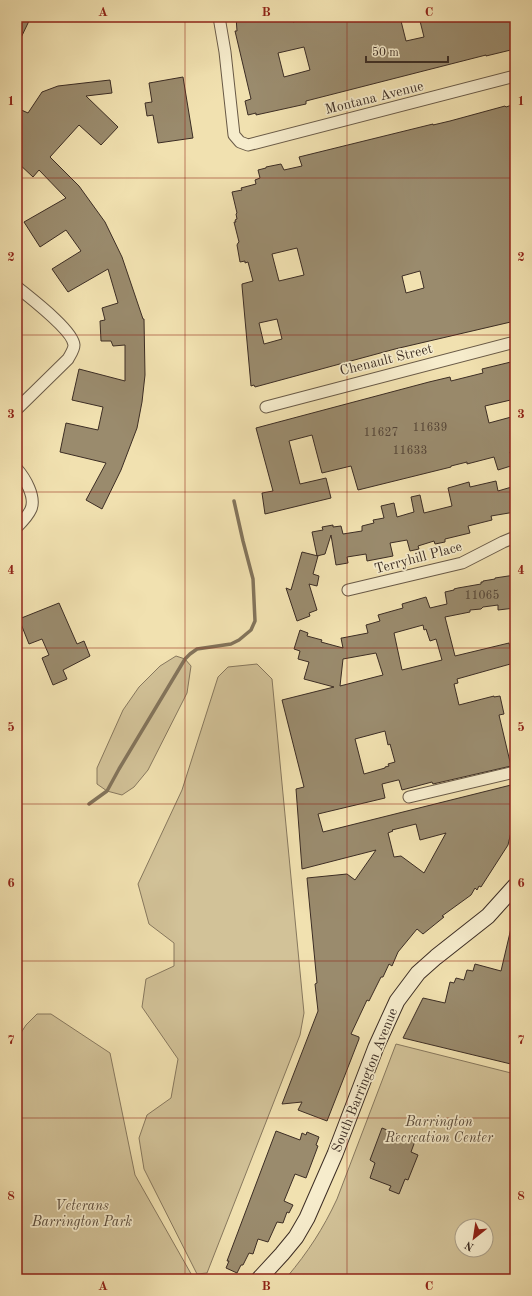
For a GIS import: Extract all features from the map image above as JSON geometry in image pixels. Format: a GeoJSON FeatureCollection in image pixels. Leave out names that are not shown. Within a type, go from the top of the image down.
{"type":"FeatureCollection","features":[{"type":"Feature","properties":{"kind":"street","name":"Montana Avenue"},"geometry":{"type":"LineString","coordinates":[[219,17],[225,52],[234,135],[240,142],[248,145],[515,76]]}},
{"type":"Feature","properties":{"kind":"street"},"geometry":{"type":"LineString","coordinates":[[17,287],[61,325],[70,335],[74,344],[68,359],[17,409]]}},
{"type":"Feature","properties":{"kind":"street","name":"Chenault Street"},"geometry":{"type":"LineString","coordinates":[[266,407],[515,342]]}},
{"type":"Feature","properties":{"kind":"street"},"geometry":{"type":"LineString","coordinates":[[17,469],[24,476],[32,501],[31,509],[17,527]]}},
{"type":"Feature","properties":{"kind":"street","name":"Terryhill Place"},"geometry":{"type":"LineString","coordinates":[[348,590],[462,563],[515,537]]}},
{"type":"Feature","properties":{"kind":"street"},"geometry":{"type":"LineString","coordinates":[[409,797],[515,772]]}},
{"type":"Feature","properties":{"kind":"street","name":"South Barrington Avenue"},"geometry":{"type":"LineString","coordinates":[[259,1279],[296,1237],[307,1218],[335,1154],[376,1047],[397,1001],[418,973],[488,916],[515,886]]}},
{"type":"Feature","properties":{"kind":"green space"},"geometry":{"type":"Polygon","coordinates":[[[176,656],[185,659],[191,666],[187,693],[148,770],[134,787],[122,795],[107,791],[97,784],[97,768],[123,710],[139,687],[160,666],[176,656]]]}},
{"type":"Feature","properties":{"kind":"green space"},"geometry":{"type":"Polygon","coordinates":[[[257,664],[272,679],[304,1013],[300,1035],[207,1273],[197,1274],[144,1169],[139,1138],[147,1115],[171,1098],[178,1059],[142,1007],[146,979],[174,966],[174,943],[149,924],[138,884],[182,790],[218,677],[228,667],[257,664]]]}},
{"type":"Feature","properties":{"kind":"green space","name":"Veterans Barrington Park"},"geometry":{"type":"Polygon","coordinates":[[[37,1014],[51,1014],[110,1053],[135,1175],[194,1279],[17,1279],[17,1039],[26,1025],[37,1014]]]}},
{"type":"Feature","properties":{"kind":"green space","name":"Barrington Recreation Center"},"geometry":{"type":"Polygon","coordinates":[[[396,1044],[515,1074],[515,1279],[287,1279],[315,1240],[337,1199],[396,1044]]]}},
{"type":"Feature","properties":{"kind":"building"},"geometry":{"type":"Polygon","coordinates":[[[17,17],[21,17],[29,21],[17,46],[17,17]]]}},
{"type":"Feature","properties":{"kind":"building"},"geometry":{"type":"Polygon","coordinates":[[[236,17],[277,17],[277,21],[292,18],[293,22],[312,17],[400,17],[406,41],[424,37],[419,17],[515,17],[515,49],[306,101],[306,104],[256,115],[256,113],[248,115],[245,101],[251,99],[235,31],[237,31],[236,17]],[[304,47],[278,53],[284,77],[310,70],[304,47]]]}},
{"type":"Feature","properties":{"kind":"building"},"geometry":{"type":"Polygon","coordinates":[[[183,77],[193,138],[158,143],[153,115],[147,116],[145,103],[152,102],[149,83],[183,77]]]}},
{"type":"Feature","properties":{"kind":"building"},"geometry":{"type":"Polygon","coordinates":[[[110,80],[112,93],[86,96],[118,127],[101,145],[79,125],[50,157],[79,186],[105,222],[122,257],[144,319],[145,375],[137,428],[121,470],[102,509],[86,500],[106,463],[60,452],[66,423],[98,430],[103,407],[72,400],[79,369],[125,381],[125,345],[113,346],[111,341],[101,341],[100,321],[105,320],[102,308],[118,303],[108,269],[68,292],[52,269],[81,251],[66,230],[40,247],[24,222],[66,198],[39,170],[33,177],[17,162],[17,108],[28,113],[42,92],[58,86],[110,80]]]}},
{"type":"Feature","properties":{"kind":"building"},"geometry":{"type":"Polygon","coordinates":[[[512,105],[515,114],[515,195],[513,195],[515,205],[515,321],[395,349],[255,387],[254,385],[251,386],[242,284],[253,281],[248,262],[240,262],[237,245],[239,242],[234,222],[236,222],[235,220],[237,219],[237,213],[232,192],[242,190],[241,188],[256,184],[255,180],[260,178],[258,170],[266,167],[281,164],[284,170],[302,166],[299,157],[450,121],[505,106],[512,105]],[[297,248],[272,254],[279,281],[304,275],[297,248]],[[420,271],[402,276],[406,293],[424,288],[420,271]],[[277,319],[259,323],[264,344],[282,339],[277,319]]]}},
{"type":"Feature","properties":{"kind":"building"},"geometry":{"type":"Polygon","coordinates":[[[515,361],[515,399],[485,406],[489,423],[515,416],[515,450],[510,452],[514,465],[498,470],[494,457],[467,464],[467,462],[358,490],[351,466],[322,473],[312,435],[289,441],[300,484],[326,478],[331,498],[265,514],[262,493],[273,491],[256,428],[429,382],[450,377],[451,381],[483,373],[482,369],[515,361]]]}},
{"type":"Feature","properties":{"kind":"building"},"geometry":{"type":"Polygon","coordinates":[[[496,481],[498,491],[515,486],[515,512],[491,516],[492,520],[468,526],[470,533],[445,539],[445,542],[435,544],[434,541],[418,546],[419,549],[410,551],[407,540],[390,543],[393,556],[367,561],[366,554],[347,557],[348,563],[336,565],[331,535],[325,554],[317,556],[312,532],[323,530],[322,527],[333,525],[333,527],[341,526],[343,534],[362,531],[362,526],[374,523],[373,520],[384,518],[381,506],[394,503],[397,517],[414,512],[411,497],[420,495],[424,513],[452,506],[448,488],[469,482],[470,487],[496,481]]]}},
{"type":"Feature","properties":{"kind":"building"},"geometry":{"type":"Polygon","coordinates":[[[302,552],[318,556],[313,574],[319,576],[317,586],[309,584],[317,610],[309,613],[310,616],[297,621],[286,588],[291,590],[302,552]]]}},
{"type":"Feature","properties":{"kind":"building"},"geometry":{"type":"Polygon","coordinates":[[[515,575],[515,608],[498,610],[498,605],[483,607],[481,609],[470,610],[470,612],[445,617],[455,656],[509,643],[514,663],[457,679],[458,683],[454,684],[459,705],[494,696],[500,696],[504,714],[499,715],[511,766],[433,784],[432,782],[402,790],[398,780],[382,784],[385,798],[318,814],[323,832],[515,784],[514,833],[511,832],[508,845],[481,887],[479,886],[477,890],[475,888],[471,895],[442,916],[444,917],[423,934],[417,929],[398,952],[392,966],[389,964],[369,1001],[367,1000],[351,1034],[359,1037],[359,1039],[327,1121],[298,1110],[302,1102],[282,1104],[318,1011],[315,984],[317,983],[307,878],[347,874],[355,880],[376,850],[302,869],[296,789],[304,787],[282,700],[334,687],[304,679],[309,662],[298,659],[300,651],[294,649],[300,630],[308,633],[307,636],[322,640],[321,642],[343,648],[341,638],[368,633],[366,625],[380,621],[378,615],[403,608],[402,604],[426,597],[430,608],[447,604],[445,592],[481,584],[483,581],[515,575]],[[423,625],[394,633],[402,670],[442,660],[436,639],[430,641],[423,625]],[[376,653],[343,659],[340,686],[383,675],[376,653]],[[385,731],[355,739],[364,774],[385,768],[389,766],[388,764],[395,762],[390,744],[388,745],[385,731]],[[416,824],[392,830],[393,831],[388,833],[394,857],[401,856],[424,873],[446,833],[420,840],[416,824]]]}},
{"type":"Feature","properties":{"kind":"building"},"geometry":{"type":"Polygon","coordinates":[[[59,603],[77,644],[84,641],[90,656],[63,670],[67,679],[53,685],[42,658],[49,655],[42,639],[29,644],[19,619],[59,603]]]}},
{"type":"Feature","properties":{"kind":"building"},"geometry":{"type":"Polygon","coordinates":[[[512,924],[515,924],[515,1065],[403,1038],[423,998],[445,1003],[450,982],[454,983],[456,978],[464,980],[467,970],[473,971],[475,964],[501,971],[512,924]]]}},
{"type":"Feature","properties":{"kind":"building"},"geometry":{"type":"Polygon","coordinates":[[[382,1128],[415,1141],[411,1152],[418,1155],[408,1180],[405,1179],[399,1194],[389,1190],[391,1186],[370,1178],[375,1163],[370,1160],[382,1128]]]}},
{"type":"Feature","properties":{"kind":"building"},"geometry":{"type":"Polygon","coordinates":[[[276,1131],[300,1140],[302,1133],[306,1135],[307,1132],[319,1137],[316,1145],[318,1146],[306,1178],[295,1174],[284,1201],[293,1205],[289,1213],[287,1212],[283,1223],[277,1222],[268,1242],[258,1239],[253,1254],[249,1253],[237,1273],[226,1268],[229,1261],[227,1261],[276,1131]]]}},
{"type":"Feature","properties":{"kind":"waterway"},"geometry":{"type":"LineString","coordinates":[[89,804],[107,791],[185,659],[197,649],[231,644],[239,640],[251,630],[255,621],[253,579],[234,501]]}}]}
